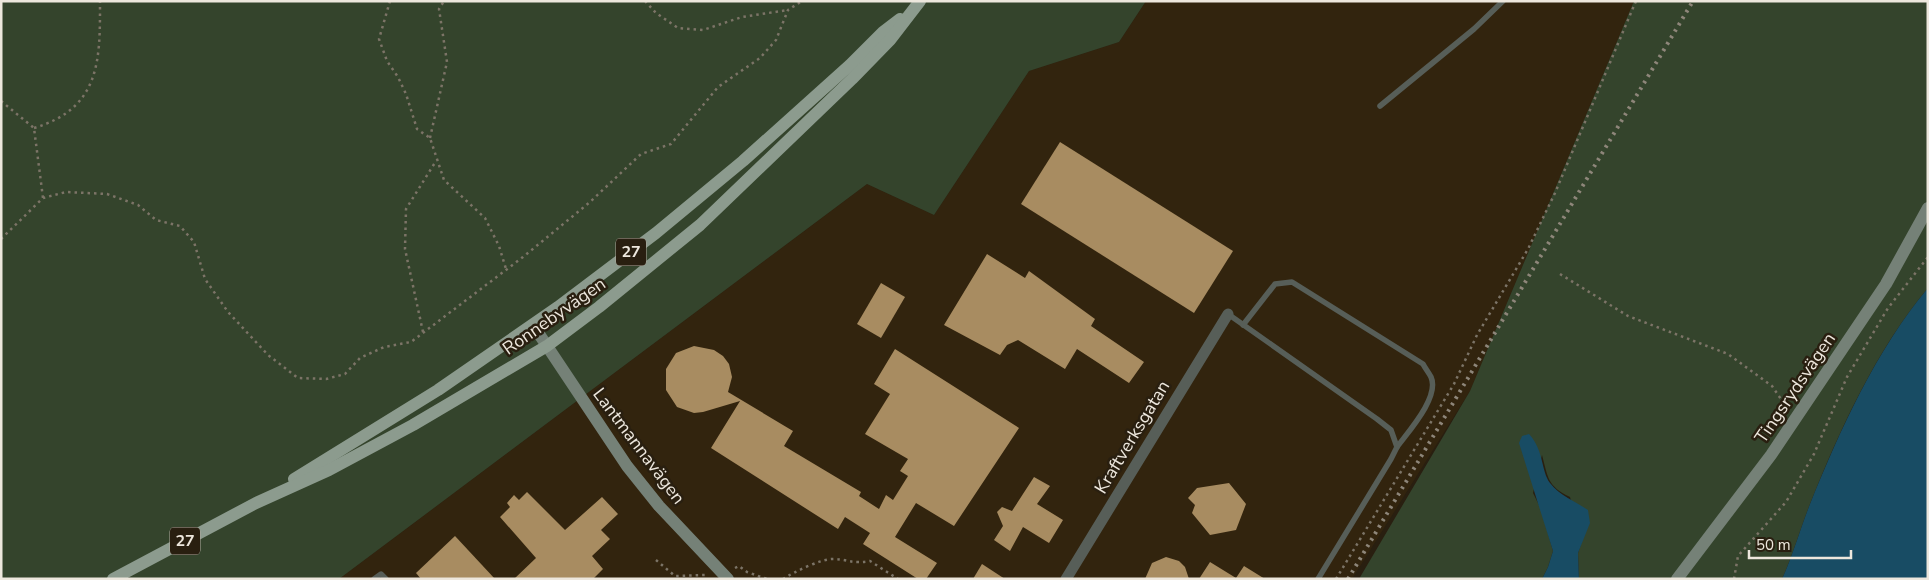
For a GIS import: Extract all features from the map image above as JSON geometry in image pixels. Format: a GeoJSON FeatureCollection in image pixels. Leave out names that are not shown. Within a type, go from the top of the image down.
{"type":"FeatureCollection","features":[{"type":"Feature","properties":{"kind":"main road","name":"Ronnebyvägen"},"geometry":{"type":"LineString","coordinates":[[256,503],[438,390],[533,325],[656,233],[743,161],[850,65],[883,32],[916,6]]}},
{"type":"Feature","properties":{"kind":"main road","name":"Ronnebyvägen"},"geometry":{"type":"LineString","coordinates":[[113,579],[256,503],[329,470],[413,425],[547,346],[599,307],[700,225],[852,79],[890,40],[916,6]]}},
{"type":"Feature","properties":{"kind":"street","name":"Tingsrydsvägen"},"geometry":{"type":"LineString","coordinates":[[1677,579],[1771,455],[1795,420],[1886,284],[1928,208]]}},
{"type":"Feature","properties":{"kind":"street","name":"Kraftverksgatan"},"geometry":{"type":"LineString","coordinates":[[1066,579],[1228,314]]}},
{"type":"Feature","properties":{"kind":"street","name":"Lantmannavägen"},"geometry":{"type":"LineString","coordinates":[[533,325],[627,466],[659,506],[728,579]]}},
{"type":"Feature","properties":{"kind":"lane"},"geometry":{"type":"LineString","coordinates":[[1380,106],[1474,29],[1503,1]]}},
{"type":"Feature","properties":{"kind":"lane"},"geometry":{"type":"LineString","coordinates":[[1243,324],[1275,284],[1292,282],[1423,364],[1432,379],[1431,395],[1421,415],[1397,447],[1318,579]]}},
{"type":"Feature","properties":{"kind":"lane"},"geometry":{"type":"LineString","coordinates":[[1228,314],[1391,430],[1397,447]]}},
{"type":"Feature","properties":{"kind":"lane"},"geometry":{"type":"LineString","coordinates":[[374,579],[381,574],[386,579]]}},
{"type":"Feature","properties":{"kind":"path"},"geometry":{"type":"LineString","coordinates":[[34,128],[52,123],[83,98],[97,70],[100,1]]}},
{"type":"Feature","properties":{"kind":"path"},"geometry":{"type":"LineString","coordinates":[[390,1],[379,39],[386,62],[398,77],[406,94],[417,129],[430,138]]}},
{"type":"Feature","properties":{"kind":"path"},"geometry":{"type":"LineString","coordinates":[[444,1],[439,9],[447,62],[430,138],[436,161],[444,180],[485,218],[499,246],[506,270]]}},
{"type":"Feature","properties":{"kind":"path"},"geometry":{"type":"LineString","coordinates":[[646,1],[656,13],[678,28],[702,30],[742,17],[788,10],[802,1]]}},
{"type":"Feature","properties":{"kind":"path"},"geometry":{"type":"LineString","coordinates":[[1336,579],[1454,384],[1477,335],[1528,249],[1555,193],[1570,153],[1636,1]]}},
{"type":"Feature","properties":{"kind":"path"},"geometry":{"type":"LineString","coordinates":[[1,238],[42,198],[66,192],[107,194],[138,205],[156,220],[180,226],[194,242],[205,279],[228,312],[268,355],[298,378],[326,379],[345,374],[360,358],[384,347],[410,342],[506,270],[590,202],[641,154],[670,144],[718,87],[760,58],[776,40],[788,10]]}},
{"type":"Feature","properties":{"kind":"path"},"geometry":{"type":"LineString","coordinates":[[1,101],[34,128],[42,198]]}},
{"type":"Feature","properties":{"kind":"path"},"geometry":{"type":"LineString","coordinates":[[423,332],[405,249],[406,209],[436,161]]}},
{"type":"Feature","properties":{"kind":"path"},"geometry":{"type":"LineString","coordinates":[[1734,579],[1738,556],[1786,502],[1814,454],[1847,377],[1888,308],[1928,257]]}},
{"type":"Feature","properties":{"kind":"path"},"geometry":{"type":"LineString","coordinates":[[1560,274],[1628,316],[1728,354],[1772,386],[1795,420]]}},
{"type":"Feature","properties":{"kind":"path"},"geometry":{"type":"LineString","coordinates":[[783,579],[795,571],[833,559],[854,563],[870,561],[898,579]]}},
{"type":"Feature","properties":{"kind":"shaded area"},"geometry":{"type":"Polygon","coordinates":[[[1146,1],[1634,1],[1470,391],[1352,579],[339,579],[867,184],[934,215],[1029,71],[1119,42],[1146,1]]]}},
{"type":"Feature","properties":{"kind":"green space"},"geometry":{"type":"Polygon","coordinates":[[[1,1],[1146,1],[1119,42],[1029,71],[934,215],[867,184],[339,579],[1,579],[1,1]]]}},
{"type":"Feature","properties":{"kind":"green space"},"geometry":{"type":"Polygon","coordinates":[[[1634,1],[1928,1],[1928,288],[1892,337],[1861,391],[1834,447],[1806,513],[1782,579],[1579,579],[1578,553],[1582,541],[1570,497],[1553,485],[1547,475],[1542,455],[1533,493],[1541,509],[1553,551],[1542,579],[1359,579],[1470,391],[1634,1]]]}},
{"type":"Feature","properties":{"kind":"water"},"geometry":{"type":"Polygon","coordinates":[[[1928,288],[1928,579],[1782,579],[1806,513],[1847,419],[1892,338],[1928,288]]]}},
{"type":"Feature","properties":{"kind":"water"},"geometry":{"type":"Polygon","coordinates":[[[1529,434],[1540,453],[1545,473],[1550,483],[1563,495],[1588,510],[1590,523],[1578,553],[1579,579],[1542,579],[1553,551],[1519,443],[1522,436],[1529,434]]]}},
{"type":"Feature","properties":{"kind":"building"},"geometry":{"type":"Polygon","coordinates":[[[1060,142],[1233,251],[1194,313],[1021,204],[1060,142]]]}},
{"type":"Feature","properties":{"kind":"building"},"geometry":{"type":"Polygon","coordinates":[[[987,254],[1025,278],[1029,271],[1095,319],[1091,326],[1144,362],[1129,383],[1077,349],[1065,369],[1018,340],[1007,345],[1000,355],[944,325],[987,254]]]}},
{"type":"Feature","properties":{"kind":"building"},"geometry":{"type":"Polygon","coordinates":[[[881,283],[905,297],[881,338],[857,324],[881,283]]]}},
{"type":"Feature","properties":{"kind":"building"},"geometry":{"type":"Polygon","coordinates":[[[694,346],[714,350],[723,356],[729,364],[732,377],[728,392],[793,431],[784,446],[861,492],[859,496],[879,509],[886,495],[893,500],[908,476],[900,471],[908,459],[865,434],[890,394],[874,384],[895,349],[1019,428],[954,526],[916,503],[895,537],[937,563],[926,579],[918,579],[863,544],[870,533],[845,517],[838,529],[711,448],[740,401],[694,413],[677,407],[666,390],[666,369],[676,353],[694,346]]]}},
{"type":"Feature","properties":{"kind":"building"},"geometry":{"type":"Polygon","coordinates":[[[1034,477],[1050,486],[1037,504],[1063,520],[1049,543],[1023,527],[1010,551],[994,540],[1003,526],[997,512],[1002,507],[1012,511],[1034,477]]]}},
{"type":"Feature","properties":{"kind":"building"},"geometry":{"type":"Polygon","coordinates":[[[1229,483],[1246,504],[1236,530],[1210,535],[1192,513],[1195,505],[1188,498],[1197,488],[1229,483]]]}},
{"type":"Feature","properties":{"kind":"building"},"geometry":{"type":"Polygon","coordinates":[[[527,492],[565,530],[602,497],[618,514],[601,530],[610,539],[592,556],[603,569],[593,579],[514,579],[536,558],[500,517],[510,507],[507,503],[514,495],[519,500],[527,492]]]}},
{"type":"Feature","properties":{"kind":"building"},"geometry":{"type":"Polygon","coordinates":[[[455,536],[495,579],[421,579],[416,573],[455,536]]]}},
{"type":"Feature","properties":{"kind":"building"},"geometry":{"type":"Polygon","coordinates":[[[1166,557],[1179,561],[1185,567],[1189,579],[1145,579],[1152,563],[1166,557]]]}},
{"type":"Feature","properties":{"kind":"building"},"geometry":{"type":"Polygon","coordinates":[[[1210,562],[1236,578],[1244,566],[1265,579],[1199,579],[1210,562]]]}},
{"type":"Feature","properties":{"kind":"building"},"geometry":{"type":"Polygon","coordinates":[[[982,564],[1005,579],[973,579],[982,564]]]}},
{"type":"Feature","properties":{"kind":"railway"},"geometry":{"type":"LineString","coordinates":[[1348,579],[1693,1]]}}]}
